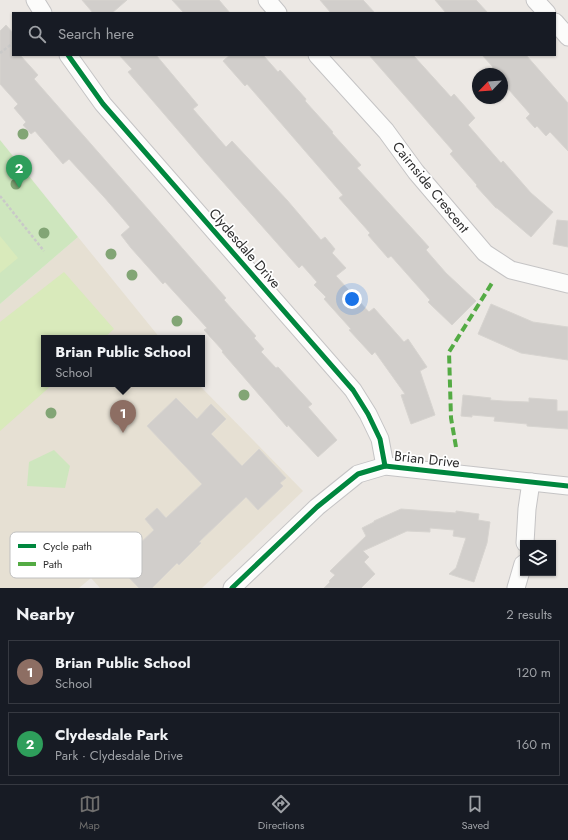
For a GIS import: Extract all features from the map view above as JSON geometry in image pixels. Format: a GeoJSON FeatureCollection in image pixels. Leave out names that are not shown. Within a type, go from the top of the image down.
{"type":"FeatureCollection","features":[{"type":"Feature","properties":{"kind":"street"},"geometry":{"type":"LineString","coordinates":[[35,0],[42,12]]}},
{"type":"Feature","properties":{"kind":"street"},"geometry":{"type":"LineString","coordinates":[[267,0],[277,12]]}},
{"type":"Feature","properties":{"kind":"street"},"geometry":{"type":"LineString","coordinates":[[535,0],[546,12]]}},
{"type":"Feature","properties":{"kind":"street"},"geometry":{"type":"LineString","coordinates":[[556,23],[568,37]]}},
{"type":"Feature","properties":{"kind":"street","name":"Clydesdale Drive"},"geometry":{"type":"LineString","coordinates":[[69,56],[103,104],[353,390],[368,414],[380,439],[385,466]]}},
{"type":"Feature","properties":{"kind":"street","name":"Cairnside Crescent"},"geometry":{"type":"LineString","coordinates":[[318,56],[386,131],[416,172],[485,253],[511,270],[568,284]]}},
{"type":"Feature","properties":{"kind":"street","name":"Brian Drive"},"geometry":{"type":"LineString","coordinates":[[232,588],[317,506],[358,474],[385,466],[568,486]]}},
{"type":"Feature","properties":{"kind":"street"},"geometry":{"type":"LineString","coordinates":[[525,540],[527,509],[531,482]]}},
{"type":"Feature","properties":{"kind":"street"},"geometry":{"type":"LineString","coordinates":[[516,588],[520,574]]}},
{"type":"Feature","properties":{"kind":"path"},"geometry":{"type":"LineString","coordinates":[[0,53],[12,44]]}},
{"type":"Feature","properties":{"kind":"path"},"geometry":{"type":"LineString","coordinates":[[0,196],[44,251]]}},
{"type":"Feature","properties":{"kind":"shaded area"},"geometry":{"type":"Polygon","coordinates":[[[78,237],[158,335],[41,335],[41,387],[201,387],[303,491],[202,588],[100,588],[91,578],[79,588],[0,588],[0,304],[78,237]]]}},
{"type":"Feature","properties":{"kind":"green space"},"geometry":{"type":"Polygon","coordinates":[[[0,140],[78,237],[0,304],[0,140]]]}},
{"type":"Feature","properties":{"kind":"green space"},"geometry":{"type":"Polygon","coordinates":[[[0,236],[18,258],[0,273],[0,236]]]}},
{"type":"Feature","properties":{"kind":"green space"},"geometry":{"type":"Polygon","coordinates":[[[64,272],[114,329],[107,335],[41,335],[41,387],[50,387],[0,431],[0,322],[64,272]]]}},
{"type":"Feature","properties":{"kind":"green space"},"geometry":{"type":"Polygon","coordinates":[[[54,450],[70,466],[65,488],[27,486],[29,462],[54,450]]]}},
{"type":"Feature","properties":{"kind":"building"},"geometry":{"type":"Polygon","coordinates":[[[82,0],[127,0],[113,12],[92,12],[82,0]]]}},
{"type":"Feature","properties":{"kind":"building"},"geometry":{"type":"Polygon","coordinates":[[[172,0],[219,0],[229,12],[183,12],[172,0]]]}},
{"type":"Feature","properties":{"kind":"building"},"geometry":{"type":"Polygon","coordinates":[[[320,0],[363,0],[374,12],[330,12],[320,0]]]}},
{"type":"Feature","properties":{"kind":"building"},"geometry":{"type":"Polygon","coordinates":[[[435,0],[476,0],[487,12],[445,12],[435,0]]]}},
{"type":"Feature","properties":{"kind":"building"},"geometry":{"type":"Polygon","coordinates":[[[6,25],[12,32],[12,56],[21,56],[38,75],[34,79],[226,298],[224,300],[256,336],[254,338],[264,349],[261,352],[276,368],[278,367],[312,404],[308,407],[337,440],[318,457],[288,425],[287,427],[222,352],[223,351],[204,330],[207,328],[165,282],[163,284],[131,248],[121,235],[130,227],[104,197],[69,159],[63,164],[35,131],[31,134],[23,125],[26,122],[14,108],[18,104],[0,84],[0,31],[6,25]]]}},
{"type":"Feature","properties":{"kind":"building"},"geometry":{"type":"Polygon","coordinates":[[[120,56],[157,56],[198,105],[193,109],[226,147],[232,141],[287,200],[321,240],[325,237],[335,249],[332,253],[346,268],[336,276],[369,312],[374,308],[404,342],[408,339],[427,367],[420,371],[435,415],[411,424],[401,395],[405,394],[375,352],[372,355],[349,330],[351,329],[324,299],[326,297],[314,285],[317,282],[302,265],[299,268],[207,164],[128,72],[132,69],[120,56]]]}},
{"type":"Feature","properties":{"kind":"building"},"geometry":{"type":"Polygon","coordinates":[[[229,56],[264,56],[278,72],[280,70],[306,99],[305,101],[361,165],[357,168],[429,247],[426,250],[446,273],[476,301],[452,325],[428,302],[430,300],[391,256],[388,258],[368,235],[370,233],[339,198],[343,195],[247,84],[245,86],[223,61],[229,56]]]}},
{"type":"Feature","properties":{"kind":"building"},"geometry":{"type":"Polygon","coordinates":[[[370,56],[414,56],[451,97],[454,94],[475,118],[468,125],[501,163],[503,161],[531,193],[553,212],[531,237],[496,208],[476,186],[477,185],[450,154],[453,151],[370,56]]]}},
{"type":"Feature","properties":{"kind":"building"},"geometry":{"type":"Polygon","coordinates":[[[483,56],[527,56],[568,103],[568,151],[550,132],[546,136],[537,126],[535,128],[526,118],[530,114],[508,89],[508,68],[492,68],[493,67],[483,56]]]}},
{"type":"Feature","properties":{"kind":"building"},"geometry":{"type":"Polygon","coordinates":[[[557,220],[568,221],[568,247],[553,244],[557,220]]]}},
{"type":"Feature","properties":{"kind":"building"},"geometry":{"type":"Polygon","coordinates":[[[491,304],[533,322],[568,327],[568,360],[521,353],[478,334],[491,304]]]}},
{"type":"Feature","properties":{"kind":"building"},"geometry":{"type":"Polygon","coordinates":[[[463,395],[503,401],[529,402],[529,398],[557,400],[557,411],[568,411],[568,429],[527,426],[527,424],[494,421],[495,417],[472,415],[472,417],[461,416],[463,395]]]}},
{"type":"Feature","properties":{"kind":"building"},"geometry":{"type":"Polygon","coordinates":[[[176,398],[197,419],[211,404],[226,419],[211,434],[242,466],[259,449],[286,478],[280,483],[283,486],[258,510],[246,497],[199,542],[201,543],[179,565],[177,563],[152,588],[139,588],[129,578],[142,578],[142,541],[154,530],[145,519],[157,508],[166,518],[202,484],[147,426],[176,398]]]}},
{"type":"Feature","properties":{"kind":"building"},"geometry":{"type":"Polygon","coordinates":[[[401,509],[456,513],[456,511],[479,514],[478,520],[490,522],[487,543],[474,582],[449,574],[456,568],[466,538],[453,536],[454,530],[430,528],[430,532],[407,531],[363,551],[369,557],[364,562],[375,574],[361,588],[324,588],[335,575],[330,571],[366,536],[362,528],[401,509]]]}},
{"type":"Feature","properties":{"kind":"marked path"},"geometry":{"type":"LineString","coordinates":[[456,447],[451,418],[449,352],[492,283]]}},
{"type":"Feature","properties":{"kind":"cycle path"},"geometry":{"type":"LineString","coordinates":[[69,56],[103,104],[353,390],[368,414],[380,439],[385,466]]}},
{"type":"Feature","properties":{"kind":"cycle path"},"geometry":{"type":"LineString","coordinates":[[232,588],[317,507],[358,474],[385,466],[568,486]]}},
{"type":"Feature","properties":{"kind":"place","name":"Clydesdale Park"},"geometry":{"type":"Point","coordinates":[19,188]}},
{"type":"Feature","properties":{"kind":"place","name":"Brian Public School"},"geometry":{"type":"Point","coordinates":[123,433]}}]}
